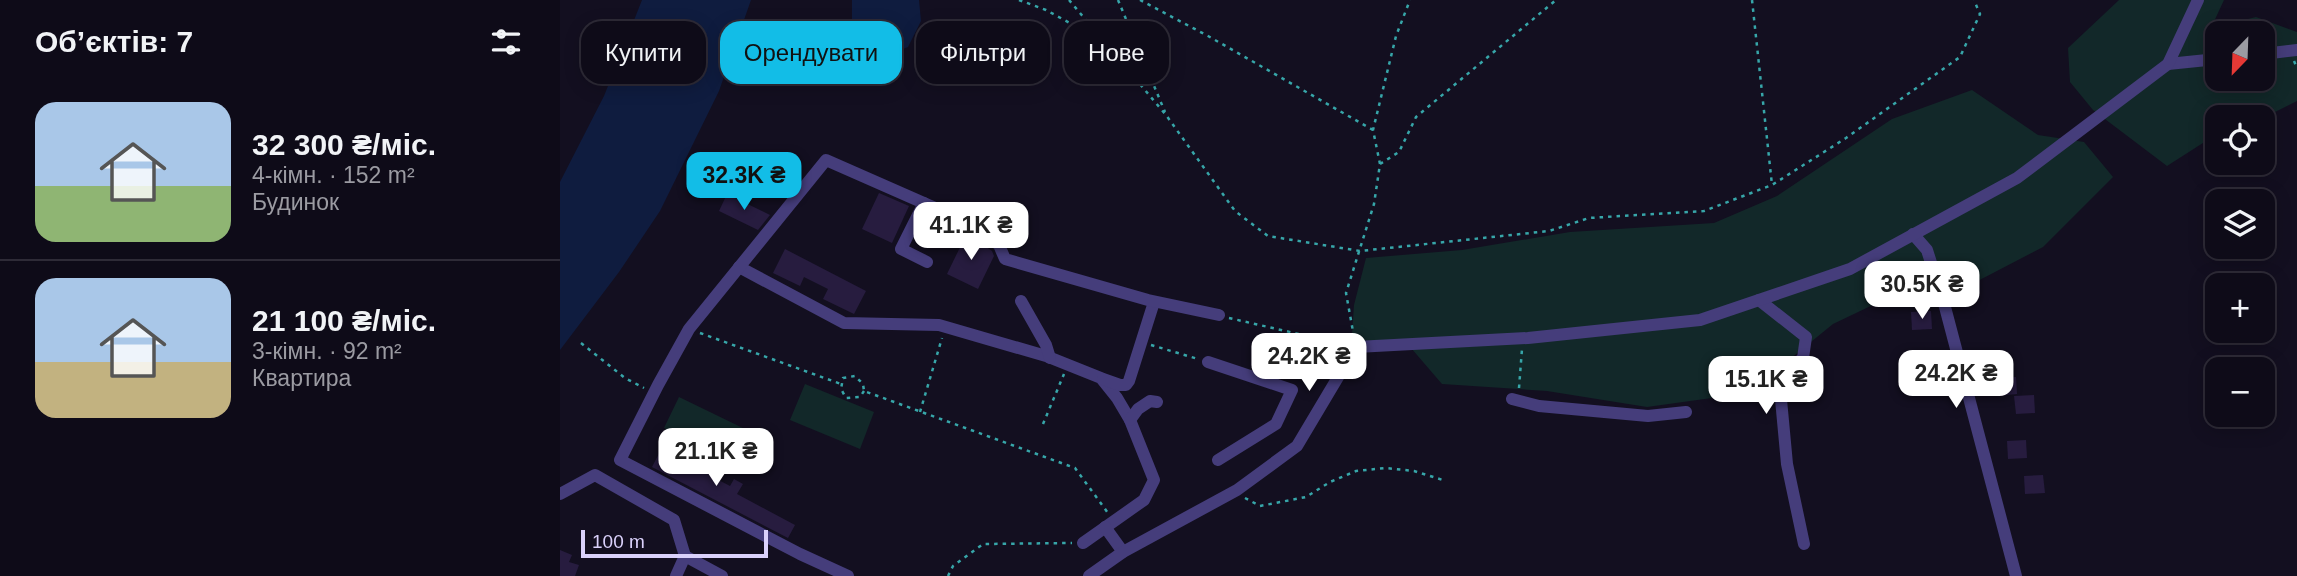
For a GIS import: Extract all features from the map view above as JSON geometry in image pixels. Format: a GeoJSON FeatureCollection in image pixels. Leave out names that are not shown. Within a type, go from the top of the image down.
{"type":"FeatureCollection","features":[{"type":"Feature","properties":{"kind":"street"},"geometry":{"type":"LineString","coordinates":[[1089,576],[1123,552],[1237,491],[1297,446],[1356,348],[1523,338],[1700,320],[1850,269],[2017,178],[2168,64],[2197,0]]}},
{"type":"Feature","properties":{"kind":"street"},"geometry":{"type":"LineString","coordinates":[[2275,53],[2297,50]]}},
{"type":"Feature","properties":{"kind":"street"},"geometry":{"type":"LineString","coordinates":[[2168,64],[2205,60]]}},
{"type":"Feature","properties":{"kind":"street"},"geometry":{"type":"LineString","coordinates":[[848,576],[800,554],[620,460],[690,329],[826,160],[967,222],[999,245],[1005,259],[1154,302],[1219,315]]}},
{"type":"Feature","properties":{"kind":"street"},"geometry":{"type":"LineString","coordinates":[[924,203],[901,249],[928,262]]}},
{"type":"Feature","properties":{"kind":"street"},"geometry":{"type":"LineString","coordinates":[[1913,234],[1927,250],[1945,307],[2001,510],[2016,576]]}},
{"type":"Feature","properties":{"kind":"street"},"geometry":{"type":"LineString","coordinates":[[739,267],[844,323],[939,325],[1050,358],[1120,385],[1126,385],[1154,302]]}},
{"type":"Feature","properties":{"kind":"street"},"geometry":{"type":"LineString","coordinates":[[1759,300],[1806,337],[1803,358],[1779,378],[1787,464],[1804,544]]}},
{"type":"Feature","properties":{"kind":"street"},"geometry":{"type":"LineString","coordinates":[[1021,301],[1046,345],[1050,358]]}},
{"type":"Feature","properties":{"kind":"street"},"geometry":{"type":"LineString","coordinates":[[1208,362],[1292,390],[1276,424],[1218,460]]}},
{"type":"Feature","properties":{"kind":"street"},"geometry":{"type":"LineString","coordinates":[[1083,543],[1144,500],[1154,480],[1130,420],[1101,378]]}},
{"type":"Feature","properties":{"kind":"street"},"geometry":{"type":"LineString","coordinates":[[1517,400],[1539,406],[1648,416],[1686,412]]}},
{"type":"Feature","properties":{"kind":"street"},"geometry":{"type":"LineString","coordinates":[[1130,420],[1138,409],[1150,401],[1157,402]]}},
{"type":"Feature","properties":{"kind":"street"},"geometry":{"type":"LineString","coordinates":[[560,494],[595,475],[674,520],[685,556],[676,576]]}},
{"type":"Feature","properties":{"kind":"street"},"geometry":{"type":"LineString","coordinates":[[1110,524],[1123,552]]}},
{"type":"Feature","properties":{"kind":"street"},"geometry":{"type":"LineString","coordinates":[[685,556],[722,576]]}},
{"type":"Feature","properties":{"kind":"path"},"geometry":{"type":"LineString","coordinates":[[1019,0],[1067,21]]}},
{"type":"Feature","properties":{"kind":"path"},"geometry":{"type":"LineString","coordinates":[[1069,0],[1086,21]]}},
{"type":"Feature","properties":{"kind":"path"},"geometry":{"type":"LineString","coordinates":[[1118,0],[1166,115]]}},
{"type":"Feature","properties":{"kind":"path"},"geometry":{"type":"LineString","coordinates":[[1140,0],[1373,131]]}},
{"type":"Feature","properties":{"kind":"path"},"geometry":{"type":"LineString","coordinates":[[1356,348],[1346,293],[1374,204],[1380,164],[1373,131],[1396,36],[1410,0]]}},
{"type":"Feature","properties":{"kind":"path"},"geometry":{"type":"LineString","coordinates":[[1380,164],[1399,152],[1416,117],[1556,0]]}},
{"type":"Feature","properties":{"kind":"path"},"geometry":{"type":"LineString","coordinates":[[1752,0],[1772,185]]}},
{"type":"Feature","properties":{"kind":"path"},"geometry":{"type":"LineString","coordinates":[[1140,84],[1166,115],[1235,211],[1268,236],[1360,251],[1549,231],[1589,218],[1704,211],[1772,185],[1846,138],[1960,57],[1980,14],[1974,0]]}},
{"type":"Feature","properties":{"kind":"path"},"geometry":{"type":"LineString","coordinates":[[1219,315],[1329,341]]}},
{"type":"Feature","properties":{"kind":"path"},"geometry":{"type":"LineString","coordinates":[[920,412],[943,335],[939,325]]}},
{"type":"Feature","properties":{"kind":"path"},"geometry":{"type":"LineString","coordinates":[[690,329],[841,384]]}},
{"type":"Feature","properties":{"kind":"path"},"geometry":{"type":"LineString","coordinates":[[1517,400],[1523,338]]}},
{"type":"Feature","properties":{"kind":"path"},"geometry":{"type":"LineString","coordinates":[[1142,342],[1208,362]]}},
{"type":"Feature","properties":{"kind":"path"},"geometry":{"type":"LineString","coordinates":[[581,343],[625,378],[654,392]]}},
{"type":"Feature","properties":{"kind":"path"},"geometry":{"type":"LineString","coordinates":[[1042,424],[1068,365]]}},
{"type":"Feature","properties":{"kind":"path"},"geometry":{"type":"LineString","coordinates":[[855,376],[863,384],[864,391],[860,397],[846,398],[841,389],[843,379],[855,376]]}},
{"type":"Feature","properties":{"kind":"path"},"geometry":{"type":"LineString","coordinates":[[864,391],[1075,468],[1110,524]]}},
{"type":"Feature","properties":{"kind":"path"},"geometry":{"type":"LineString","coordinates":[[1237,491],[1260,506],[1306,497],[1329,482],[1356,471],[1386,468],[1414,471],[1446,481]]}},
{"type":"Feature","properties":{"kind":"path"},"geometry":{"type":"LineString","coordinates":[[948,576],[953,566],[983,544],[1083,543]]}},
{"type":"Feature","properties":{"kind":"green space"},"geometry":{"type":"Polygon","coordinates":[[[2119,0],[2224,0],[2214,21],[2205,21],[2205,91],[2275,91],[2275,24],[2297,32],[2297,101],[2275,112],[2275,105],[2205,105],[2205,142],[2167,166],[2093,110],[2070,82],[2068,48],[2119,0]]]}},
{"type":"Feature","properties":{"kind":"green space"},"geometry":{"type":"Polygon","coordinates":[[[2256,17],[2267,21],[2240,21],[2256,17]]]}},
{"type":"Feature","properties":{"kind":"green space"},"geometry":{"type":"Polygon","coordinates":[[[1972,90],[2038,135],[2084,142],[2113,177],[2043,247],[1970,285],[1946,270],[1833,324],[1790,359],[1726,396],[1647,407],[1547,391],[1442,384],[1411,348],[1351,349],[1354,305],[1366,258],[1462,250],[1570,232],[1714,223],[1777,196],[1892,119],[1972,90]]]}},
{"type":"Feature","properties":{"kind":"green space"},"geometry":{"type":"Polygon","coordinates":[[[805,384],[874,412],[860,449],[790,420],[805,384]]]}},
{"type":"Feature","properties":{"kind":"green space"},"geometry":{"type":"Polygon","coordinates":[[[679,397],[747,430],[731,461],[664,428],[679,397]]]}},
{"type":"Feature","properties":{"kind":"water"},"geometry":{"type":"Polygon","coordinates":[[[642,0],[751,0],[744,21],[720,21],[721,84],[660,211],[619,272],[560,350],[560,182],[609,84],[706,84],[706,21],[634,21],[642,0]]]}},
{"type":"Feature","properties":{"kind":"water"},"geometry":{"type":"Polygon","coordinates":[[[852,0],[919,0],[921,21],[916,21],[916,31],[908,47],[902,49],[902,21],[852,21],[852,0]]]}},
{"type":"Feature","properties":{"kind":"building"},"geometry":{"type":"Polygon","coordinates":[[[879,193],[909,206],[892,243],[862,229],[879,193]]]}},
{"type":"Feature","properties":{"kind":"building"},"geometry":{"type":"Polygon","coordinates":[[[727,194],[770,215],[758,230],[719,211],[727,194]]]}},
{"type":"Feature","properties":{"kind":"building"},"geometry":{"type":"Polygon","coordinates":[[[967,233],[992,251],[994,256],[978,289],[947,274],[967,233]]]}},
{"type":"Feature","properties":{"kind":"building"},"geometry":{"type":"Polygon","coordinates":[[[785,249],[866,291],[854,314],[823,299],[828,289],[804,277],[800,286],[773,273],[785,249]]]}},
{"type":"Feature","properties":{"kind":"building"},"geometry":{"type":"Polygon","coordinates":[[[1931,311],[1932,329],[1912,330],[1911,312],[1931,311]]]}},
{"type":"Feature","properties":{"kind":"building"},"geometry":{"type":"Polygon","coordinates":[[[2016,377],[2017,394],[1998,396],[1997,378],[2016,377]]]}},
{"type":"Feature","properties":{"kind":"building"},"geometry":{"type":"Polygon","coordinates":[[[2034,395],[2035,413],[2016,414],[2014,396],[2034,395]]]}},
{"type":"Feature","properties":{"kind":"building"},"geometry":{"type":"Polygon","coordinates":[[[2026,440],[2027,458],[2008,459],[2007,441],[2026,440]]]}},
{"type":"Feature","properties":{"kind":"building"},"geometry":{"type":"Polygon","coordinates":[[[664,444],[714,469],[711,476],[730,486],[734,479],[743,484],[737,494],[795,525],[788,538],[652,467],[664,444]]]}},
{"type":"Feature","properties":{"kind":"building"},"geometry":{"type":"Polygon","coordinates":[[[2043,475],[2045,493],[2025,494],[2024,476],[2043,475]]]}},
{"type":"Feature","properties":{"kind":"building"},"geometry":{"type":"Polygon","coordinates":[[[560,550],[572,555],[569,562],[579,565],[575,576],[560,576],[560,550]]]}}]}
